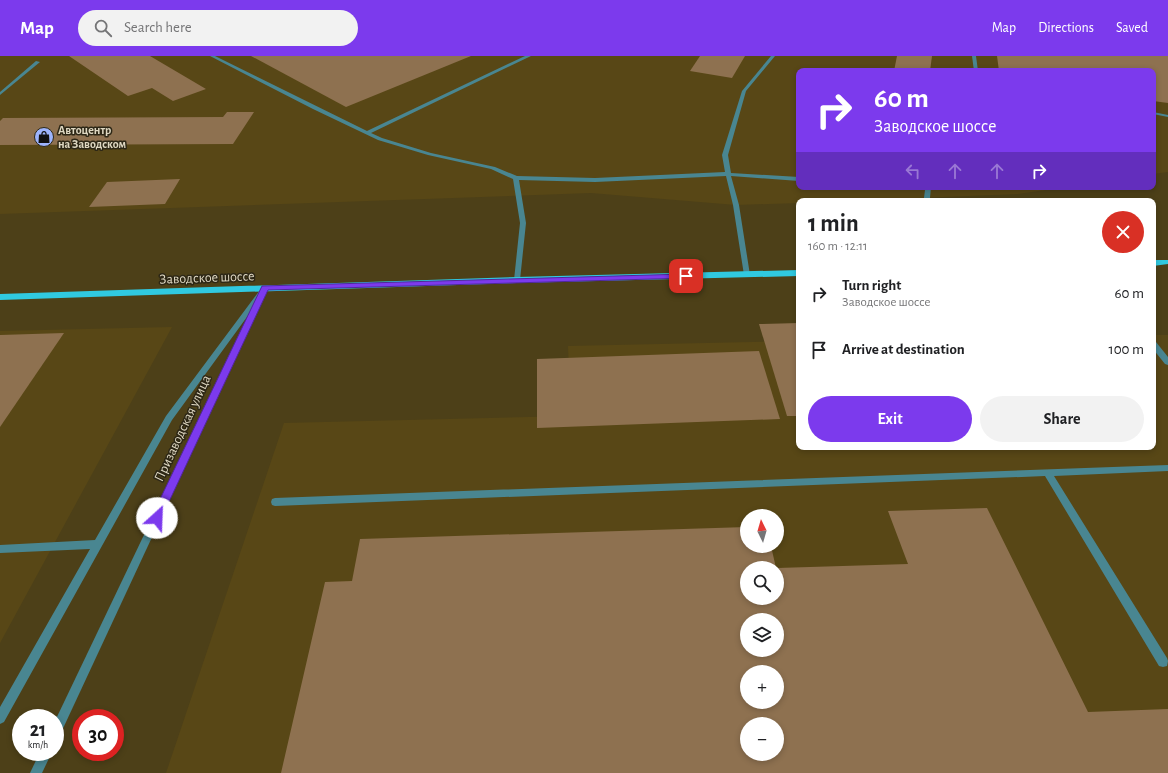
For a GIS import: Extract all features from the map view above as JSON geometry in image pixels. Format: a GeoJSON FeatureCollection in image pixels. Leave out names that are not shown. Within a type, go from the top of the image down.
{"type":"FeatureCollection","features":[{"type":"Feature","properties":{"kind":"main road"},"geometry":{"type":"LineString","coordinates":[[1156,263],[1168,262]]}},
{"type":"Feature","properties":{"kind":"main road","name":"Заводское шоссе"},"geometry":{"type":"LineString","coordinates":[[0,297],[517,280],[796,273]]}},
{"type":"Feature","properties":{"kind":"street"},"geometry":{"type":"LineString","coordinates":[[212,56],[380,139],[430,154],[493,168],[516,178],[595,180],[728,174],[796,179]]}},
{"type":"Feature","properties":{"kind":"street"},"geometry":{"type":"LineString","coordinates":[[366,133],[529,56]]}},
{"type":"Feature","properties":{"kind":"street"},"geometry":{"type":"LineString","coordinates":[[747,275],[736,205],[725,155],[744,92],[773,56]]}},
{"type":"Feature","properties":{"kind":"street"},"geometry":{"type":"LineString","coordinates":[[974,56],[976,68]]}},
{"type":"Feature","properties":{"kind":"street"},"geometry":{"type":"LineString","coordinates":[[0,94],[38,62]]}},
{"type":"Feature","properties":{"kind":"street"},"geometry":{"type":"LineString","coordinates":[[1156,114],[1168,116]]}},
{"type":"Feature","properties":{"kind":"street"},"geometry":{"type":"LineString","coordinates":[[516,178],[523,223],[517,280]]}},
{"type":"Feature","properties":{"kind":"street"},"geometry":{"type":"LineString","coordinates":[[0,718],[169,418],[265,288]]}},
{"type":"Feature","properties":{"kind":"street","name":"Призаводская улица"},"geometry":{"type":"LineString","coordinates":[[64,714],[265,288]]}},
{"type":"Feature","properties":{"kind":"street"},"geometry":{"type":"LineString","coordinates":[[1156,348],[1168,362]]}},
{"type":"Feature","properties":{"kind":"street"},"geometry":{"type":"LineString","coordinates":[[275,502],[1168,468]]}},
{"type":"Feature","properties":{"kind":"street"},"geometry":{"type":"LineString","coordinates":[[1047,472],[1163,662]]}},
{"type":"Feature","properties":{"kind":"street"},"geometry":{"type":"LineString","coordinates":[[0,549],[98,544]]}},
{"type":"Feature","properties":{"kind":"street"},"geometry":{"type":"LineString","coordinates":[[36,773],[42,761]]}},
{"type":"Feature","properties":{"kind":"shaded area"},"geometry":{"type":"Polygon","coordinates":[[[0,56],[1168,56],[1168,172],[1156,174],[1156,68],[796,68],[796,190],[1046,190],[1018,194],[919,198],[796,198],[796,203],[736,205],[591,193],[0,214],[0,56]]]}},
{"type":"Feature","properties":{"kind":"shaded area"},"geometry":{"type":"Polygon","coordinates":[[[172,327],[0,643],[0,331],[172,327]]]}},
{"type":"Feature","properties":{"kind":"shaded area"},"geometry":{"type":"Polygon","coordinates":[[[1156,335],[1168,335],[1168,773],[166,773],[284,423],[571,416],[568,346],[796,341],[796,450],[1156,450],[1156,335]]]}},
{"type":"Feature","properties":{"kind":"building"},"geometry":{"type":"Polygon","coordinates":[[[69,56],[150,56],[206,89],[173,101],[152,88],[128,96],[69,56]]]}},
{"type":"Feature","properties":{"kind":"building"},"geometry":{"type":"Polygon","coordinates":[[[251,56],[471,56],[346,107],[251,56]]]}},
{"type":"Feature","properties":{"kind":"building"},"geometry":{"type":"Polygon","coordinates":[[[700,56],[745,56],[732,78],[690,71],[700,56]]]}},
{"type":"Feature","properties":{"kind":"building"},"geometry":{"type":"Polygon","coordinates":[[[897,56],[932,56],[930,68],[895,68],[897,56]]]}},
{"type":"Feature","properties":{"kind":"building"},"geometry":{"type":"Polygon","coordinates":[[[997,56],[1168,56],[1168,103],[1156,101],[1156,68],[999,68],[997,56]]]}},
{"type":"Feature","properties":{"kind":"building"},"geometry":{"type":"Polygon","coordinates":[[[227,112],[254,112],[233,144],[0,145],[0,121],[3,118],[223,117],[227,112]]]}},
{"type":"Feature","properties":{"kind":"building"},"geometry":{"type":"Polygon","coordinates":[[[180,179],[165,204],[89,207],[107,182],[180,179]]]}},
{"type":"Feature","properties":{"kind":"building"},"geometry":{"type":"Polygon","coordinates":[[[796,323],[796,416],[787,416],[759,324],[796,323]]]}},
{"type":"Feature","properties":{"kind":"building"},"geometry":{"type":"Polygon","coordinates":[[[64,333],[0,427],[0,335],[64,333]]]}},
{"type":"Feature","properties":{"kind":"building"},"geometry":{"type":"Polygon","coordinates":[[[759,351],[780,419],[537,428],[537,359],[759,351]]]}},
{"type":"Feature","properties":{"kind":"building"},"geometry":{"type":"Polygon","coordinates":[[[987,508],[1088,712],[1168,709],[1168,773],[281,773],[325,582],[352,581],[360,539],[740,527],[740,553],[773,553],[774,561],[740,561],[740,605],[784,605],[784,568],[908,564],[888,511],[987,508]]]}},
{"type":"Feature","properties":{"kind":"place","name":"Автоцентр на Заводском"},"geometry":{"type":"Point","coordinates":[44,137]}},
{"type":"Feature","properties":{"kind":"route"},"geometry":{"type":"LineString","coordinates":[[157,518],[265,288],[686,276]]}}]}
